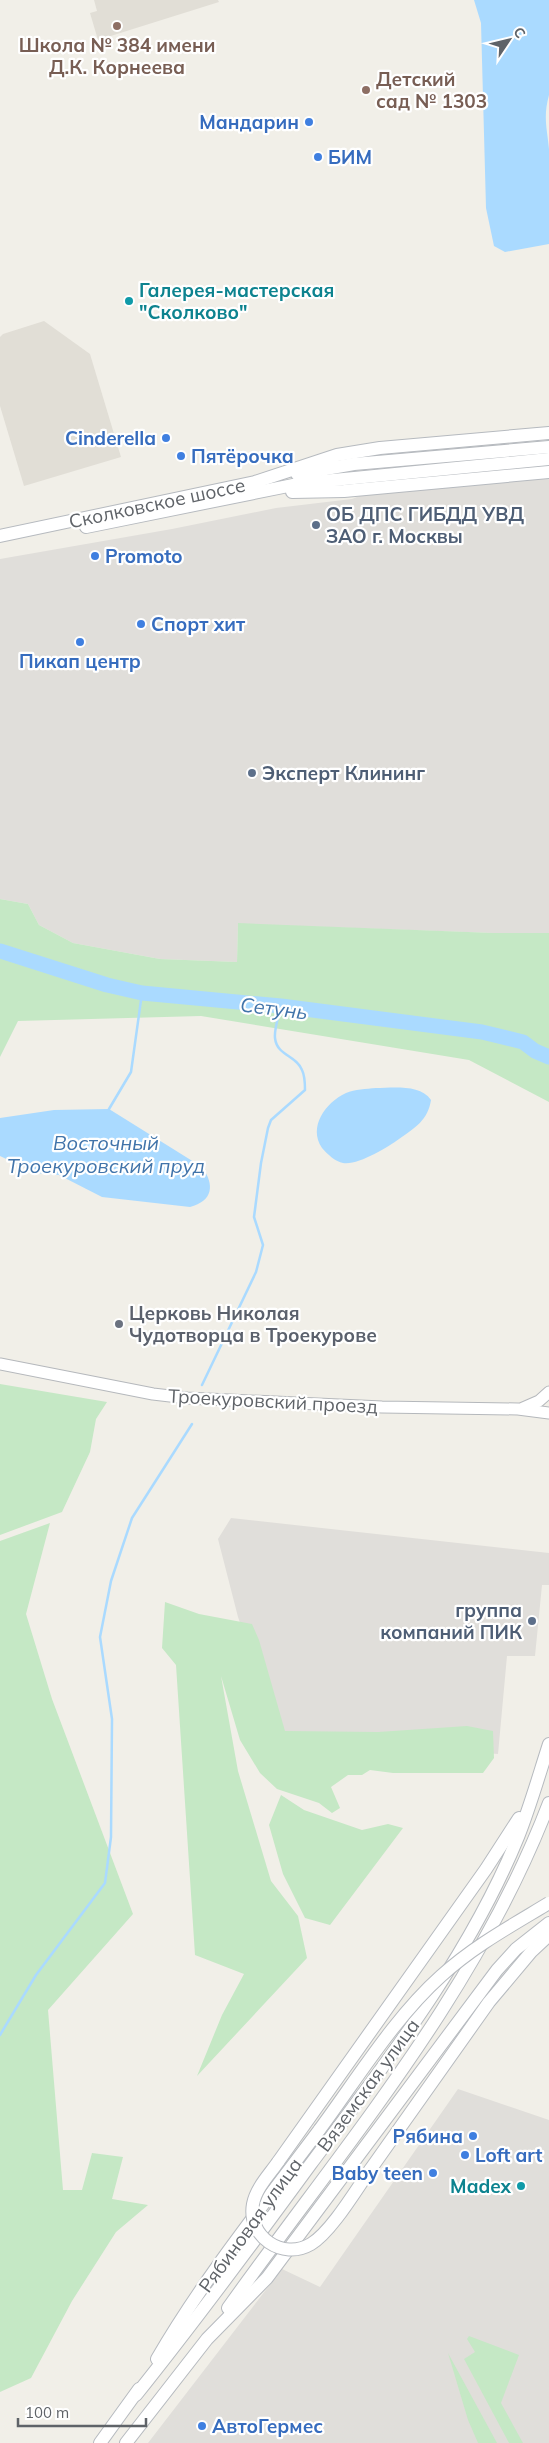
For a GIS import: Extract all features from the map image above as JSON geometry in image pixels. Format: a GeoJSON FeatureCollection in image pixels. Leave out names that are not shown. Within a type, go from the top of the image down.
{"type":"FeatureCollection","features":[{"type":"Feature","properties":{"kind":"main road","name":"Сколковское шоссе"},"geometry":{"type":"LineString","coordinates":[[0,536],[255,482],[337,455],[380,448],[549,433]]}},
{"type":"Feature","properties":{"kind":"main road"},"geometry":{"type":"LineString","coordinates":[[235,496],[302,483],[549,447]]}},
{"type":"Feature","properties":{"kind":"main road"},"geometry":{"type":"LineString","coordinates":[[255,482],[354,464],[549,459]]}},
{"type":"Feature","properties":{"kind":"main road"},"geometry":{"type":"LineString","coordinates":[[235,496],[344,491],[549,472]]}},
{"type":"Feature","properties":{"kind":"main road","name":"Сколковское шоссе"},"geometry":{"type":"LineString","coordinates":[[0,545],[235,496]]}},
{"type":"Feature","properties":{"kind":"main road","name":"Вяземская улица"},"geometry":{"type":"LineString","coordinates":[[136,2395],[195,2322],[355,2105],[446,1974],[497,1882],[518,1837],[549,1744]]}},
{"type":"Feature","properties":{"kind":"main road"},"geometry":{"type":"LineString","coordinates":[[533,1795],[486,1869],[256,2194],[252,2207],[255,2226],[268,2242],[280,2248],[293,2250],[306,2247],[322,2234],[490,2002],[525,1958],[549,1935]]}},
{"type":"Feature","properties":{"kind":"main road","name":"Вяземская улица"},"geometry":{"type":"LineString","coordinates":[[207,2339],[394,2082],[452,1997],[479,1952],[518,1875],[549,1803]]}},
{"type":"Feature","properties":{"kind":"main road","name":"Рябиновая улица"},"geometry":{"type":"LineString","coordinates":[[100,2443],[136,2395],[171,2334],[242,2233],[410,2009],[440,1976],[490,1937],[549,1903]]}},
{"type":"Feature","properties":{"kind":"main road","name":"Рябиновая улица"},"geometry":{"type":"LineString","coordinates":[[126,2443],[207,2339],[267,2278],[497,1970],[516,1949],[549,1923]]}},
{"type":"Feature","properties":{"kind":"street","name":"Троекуровский проезд"},"geometry":{"type":"LineString","coordinates":[[0,1364],[153,1394],[187,1398],[382,1407],[549,1411]]}},
{"type":"Feature","properties":{"kind":"street"},"geometry":{"type":"LineString","coordinates":[[518,1409],[530,1406],[549,1392]]}},
{"type":"Feature","properties":{"kind":"street"},"geometry":{"type":"LineString","coordinates":[[536,1410],[549,1402]]}},
{"type":"Feature","properties":{"kind":"shaded area","name":"Школа № 384 имени Д.К. Корнеева"},"geometry":{"type":"Polygon","coordinates":[[[94,0],[218,0],[219,2],[98,40],[90,13],[97,11],[94,0]]]}},
{"type":"Feature","properties":{"kind":"shaded area"},"geometry":{"type":"Polygon","coordinates":[[[44,321],[90,354],[121,457],[24,486],[0,406],[0,337],[3,334],[44,321]]]}},
{"type":"Feature","properties":{"kind":"shaded area"},"geometry":{"type":"Polygon","coordinates":[[[549,477],[549,933],[494,933],[238,924],[237,962],[160,959],[73,943],[39,925],[28,904],[0,899],[0,559],[172,529],[276,508],[352,499],[374,490],[549,477]]]}},
{"type":"Feature","properties":{"kind":"shaded area"},"geometry":{"type":"Polygon","coordinates":[[[231,1518],[549,1553],[549,1585],[542,1585],[535,1656],[507,1656],[498,1754],[279,1738],[238,1617],[218,1539],[231,1518]]]}},
{"type":"Feature","properties":{"kind":"shaded area"},"geometry":{"type":"Polygon","coordinates":[[[458,2089],[549,2120],[549,2443],[148,2443],[282,2269],[320,2287],[458,2089]]]}},
{"type":"Feature","properties":{"kind":"green space"},"geometry":{"type":"Polygon","coordinates":[[[0,899],[28,904],[39,925],[73,943],[160,959],[237,962],[238,923],[494,933],[549,933],[549,1102],[469,1060],[201,1016],[18,1021],[0,1057],[0,899]]]}},
{"type":"Feature","properties":{"kind":"green space"},"geometry":{"type":"Polygon","coordinates":[[[0,1384],[107,1402],[96,1419],[90,1452],[62,1512],[0,1535],[0,1384]]]}},
{"type":"Feature","properties":{"kind":"green space"},"geometry":{"type":"Polygon","coordinates":[[[50,1523],[26,1614],[52,1699],[133,1914],[48,2010],[63,2190],[82,2190],[92,2153],[123,2157],[112,2199],[148,2205],[116,2232],[72,2301],[31,2378],[0,2392],[0,1541],[50,1523]]]}},
{"type":"Feature","properties":{"kind":"green space"},"geometry":{"type":"Polygon","coordinates":[[[165,1602],[199,1614],[252,1624],[259,1640],[285,1731],[378,1732],[467,1726],[493,1731],[494,1758],[483,1773],[393,1773],[370,1770],[362,1775],[348,1775],[331,1787],[340,1808],[332,1813],[319,1803],[277,1789],[260,1773],[240,1740],[221,1676],[238,1771],[271,1881],[298,1916],[307,1958],[197,2076],[222,2015],[244,1974],[195,1955],[176,1665],[162,1648],[165,1602]]]}},
{"type":"Feature","properties":{"kind":"green space"},"geometry":{"type":"Polygon","coordinates":[[[281,1795],[304,1810],[362,1830],[388,1824],[403,1828],[330,1925],[305,1918],[283,1874],[269,1825],[281,1795]]]}},
{"type":"Feature","properties":{"kind":"green space"},"geometry":{"type":"Polygon","coordinates":[[[469,2336],[519,2355],[501,2403],[523,2443],[509,2443],[464,2359],[475,2352],[467,2339],[469,2336]]]}},
{"type":"Feature","properties":{"kind":"green space"},"geometry":{"type":"Polygon","coordinates":[[[448,2353],[497,2443],[478,2443],[468,2420],[448,2353]]]}},
{"type":"Feature","properties":{"kind":"water"},"geometry":{"type":"Polygon","coordinates":[[[474,0],[549,0],[549,95],[546,116],[549,149],[549,244],[505,252],[494,246],[486,208],[481,23],[474,0]]]}},
{"type":"Feature","properties":{"kind":"water"},"geometry":{"type":"Polygon","coordinates":[[[406,1088],[420,1091],[431,1100],[427,1113],[415,1127],[380,1151],[356,1162],[343,1163],[337,1161],[322,1148],[318,1140],[318,1124],[321,1116],[325,1109],[338,1097],[357,1090],[406,1088]]]}},
{"type":"Feature","properties":{"kind":"water","name":"Восточный Троекуровский пруд"},"geometry":{"type":"Polygon","coordinates":[[[109,1109],[202,1167],[210,1186],[210,1192],[203,1201],[190,1207],[102,1197],[59,1175],[36,1173],[0,1156],[0,1118],[54,1110],[109,1109]]]}},
{"type":"Feature","properties":{"kind":"waterway","name":"Сетунь"},"geometry":{"type":"LineString","coordinates":[[0,951],[107,985],[142,993],[281,1006],[482,1032],[523,1042],[535,1051],[549,1057]]}},
{"type":"Feature","properties":{"kind":"waterway"},"geometry":{"type":"LineString","coordinates":[[109,1109],[131,1072],[142,993]]}},
{"type":"Feature","properties":{"kind":"waterway"},"geometry":{"type":"LineString","coordinates":[[202,1385],[256,1272],[263,1245],[254,1217],[268,1128],[271,1120],[305,1090],[304,1075],[299,1065],[276,1044],[275,1030],[281,1006]]}},
{"type":"Feature","properties":{"kind":"waterway"},"geometry":{"type":"LineString","coordinates":[[0,2035],[36,1975],[105,1883],[111,1837],[112,1719],[100,1637],[111,1581],[132,1518],[192,1424]]}},
{"type":"Feature","properties":{"kind":"place","name":"Школа № 384 имени Д.К. Корнеева"},"geometry":{"type":"Point","coordinates":[117,26]}},
{"type":"Feature","properties":{"kind":"place","name":"Детский сад № 1303"},"geometry":{"type":"Point","coordinates":[366,90]}},
{"type":"Feature","properties":{"kind":"place","name":"Мандарин"},"geometry":{"type":"Point","coordinates":[309,122]}},
{"type":"Feature","properties":{"kind":"place","name":"БИМ"},"geometry":{"type":"Point","coordinates":[318,157]}},
{"type":"Feature","properties":{"kind":"place","name":"Галерея-мастерская \"Сколково\""},"geometry":{"type":"Point","coordinates":[129,301]}},
{"type":"Feature","properties":{"kind":"place","name":"Cinderella"},"geometry":{"type":"Point","coordinates":[166,438]}},
{"type":"Feature","properties":{"kind":"place","name":"Пятёрочка"},"geometry":{"type":"Point","coordinates":[181,456]}},
{"type":"Feature","properties":{"kind":"place","name":"ОБ ДПС ГИБДД УВД ЗАО г. Москвы"},"geometry":{"type":"Point","coordinates":[316,525]}},
{"type":"Feature","properties":{"kind":"place","name":"Promoto"},"geometry":{"type":"Point","coordinates":[95,556]}},
{"type":"Feature","properties":{"kind":"place","name":"Спорт хит"},"geometry":{"type":"Point","coordinates":[141,624]}},
{"type":"Feature","properties":{"kind":"place","name":"Пикап центр"},"geometry":{"type":"Point","coordinates":[80,642]}},
{"type":"Feature","properties":{"kind":"place","name":"Эксперт Клининг"},"geometry":{"type":"Point","coordinates":[252,773]}},
{"type":"Feature","properties":{"kind":"place","name":"Церковь Николая Чудотворца в Троекурове"},"geometry":{"type":"Point","coordinates":[119,1324]}},
{"type":"Feature","properties":{"kind":"place","name":"группа компаний ПИК"},"geometry":{"type":"Point","coordinates":[532,1621]}},
{"type":"Feature","properties":{"kind":"place","name":"Рябина"},"geometry":{"type":"Point","coordinates":[473,2136]}},
{"type":"Feature","properties":{"kind":"place","name":"Loft art"},"geometry":{"type":"Point","coordinates":[465,2155]}},
{"type":"Feature","properties":{"kind":"place","name":"Baby teen"},"geometry":{"type":"Point","coordinates":[433,2173]}},
{"type":"Feature","properties":{"kind":"place","name":"Madex"},"geometry":{"type":"Point","coordinates":[521,2186]}},
{"type":"Feature","properties":{"kind":"place","name":"АвтоГермес"},"geometry":{"type":"Point","coordinates":[202,2426]}}]}
